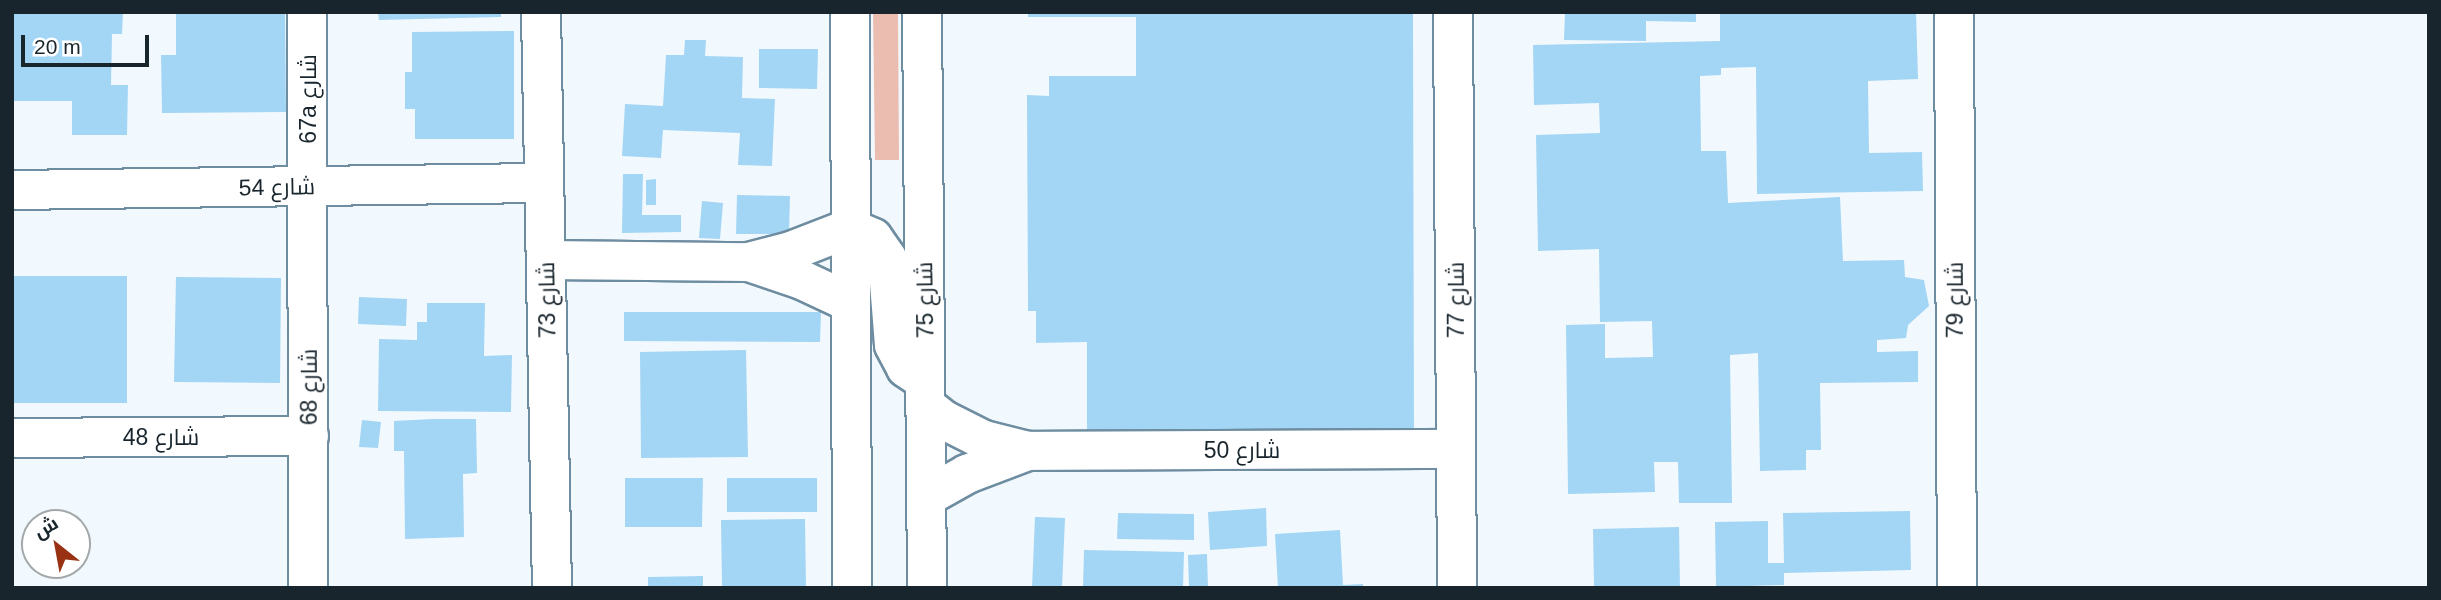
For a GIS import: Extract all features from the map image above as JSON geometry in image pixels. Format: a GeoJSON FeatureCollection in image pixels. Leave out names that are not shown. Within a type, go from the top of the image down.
{"type":"FeatureCollection","features":[{"type":"Feature","properties":{"kind":"street","name":"67a شارع"},"geometry":{"type":"LineString","coordinates":[[307,12],[309,186]]}},
{"type":"Feature","properties":{"kind":"street","name":"شارع 73"},"geometry":{"type":"LineString","coordinates":[[541,12],[542,183],[552,588]]}},
{"type":"Feature","properties":{"kind":"street"},"geometry":{"type":"LineString","coordinates":[[850,12],[852,588]]}},
{"type":"Feature","properties":{"kind":"street","name":"شارع 75"},"geometry":{"type":"LineString","coordinates":[[922,12],[927,588]]}},
{"type":"Feature","properties":{"kind":"street","name":"شارع 77"},"geometry":{"type":"LineString","coordinates":[[1453,12],[1457,588]]}},
{"type":"Feature","properties":{"kind":"street","name":"شارع 79"},"geometry":{"type":"LineString","coordinates":[[1954,12],[1957,588]]}},
{"type":"Feature","properties":{"kind":"street","name":"شارع 54"},"geometry":{"type":"LineString","coordinates":[[12,190],[542,183]]}},
{"type":"Feature","properties":{"kind":"street","name":"شارع 68"},"geometry":{"type":"LineString","coordinates":[[308,588],[309,186]]}},
{"type":"Feature","properties":{"kind":"street"},"geometry":{"type":"LineString","coordinates":[[546,260],[749,262],[791,251],[850,228]]}},
{"type":"Feature","properties":{"kind":"street","name":"شارع 50"},"geometry":{"type":"LineString","coordinates":[[850,228],[873,238],[887,258],[894,345],[906,368],[944,420],[984,440],[1028,451],[1456,449]]}},
{"type":"Feature","properties":{"kind":"street"},"geometry":{"type":"LineString","coordinates":[[749,262],[802,280],[849,302]]}},
{"type":"Feature","properties":{"kind":"street","name":"شارع 48"},"geometry":{"type":"LineString","coordinates":[[12,438],[309,436]]}},
{"type":"Feature","properties":{"kind":"street","name":"شارع 50"},"geometry":{"type":"LineString","coordinates":[[928,496],[967,474],[1028,451]]}},
{"type":"Feature","properties":{"kind":"street"},"geometry":{"type":"LineString","coordinates":[[541,588],[552,588]]}},
{"type":"Feature","properties":{"kind":"shaded area"},"geometry":{"type":"Polygon","coordinates":[[[873,12],[898,12],[899,160],[875,160],[873,12]]]}},
{"type":"Feature","properties":{"kind":"building"},"geometry":{"type":"Polygon","coordinates":[[[12,12],[123,12],[122,34],[112,34],[111,85],[128,85],[127,135],[72,135],[72,101],[12,101],[12,12]]]}},
{"type":"Feature","properties":{"kind":"building"},"geometry":{"type":"Polygon","coordinates":[[[176,12],[285,12],[286,112],[162,113],[161,55],[176,55],[176,12]]]}},
{"type":"Feature","properties":{"kind":"building"},"geometry":{"type":"Polygon","coordinates":[[[378,12],[501,12],[501,17],[379,20],[378,12]]]}},
{"type":"Feature","properties":{"kind":"building"},"geometry":{"type":"Polygon","coordinates":[[[1028,12],[1413,12],[1414,438],[1087,440],[1087,342],[1036,343],[1036,311],[1028,311],[1027,95],[1049,96],[1049,76],[1136,76],[1136,17],[1028,17],[1028,12]]]}},
{"type":"Feature","properties":{"kind":"building"},"geometry":{"type":"Polygon","coordinates":[[[1565,12],[1696,12],[1696,22],[1646,21],[1646,41],[1564,40],[1565,12]]]}},
{"type":"Feature","properties":{"kind":"building"},"geometry":{"type":"Polygon","coordinates":[[[1720,12],[1916,12],[1918,79],[1868,81],[1869,153],[1922,152],[1923,191],[1757,194],[1756,67],[1721,68],[1721,75],[1700,76],[1701,151],[1726,151],[1728,203],[1840,197],[1843,261],[1904,260],[1905,277],[1924,280],[1929,306],[1908,325],[1906,338],[1877,340],[1877,352],[1918,351],[1918,382],[1820,383],[1821,450],[1806,450],[1806,470],[1760,471],[1758,353],[1730,355],[1732,503],[1679,503],[1678,462],[1654,462],[1655,492],[1568,494],[1566,325],[1605,324],[1605,358],[1653,357],[1652,321],[1600,322],[1599,249],[1538,251],[1536,135],[1600,133],[1599,103],[1534,105],[1533,45],[1720,41],[1720,12]]]}},
{"type":"Feature","properties":{"kind":"building"},"geometry":{"type":"Polygon","coordinates":[[[514,31],[514,139],[415,139],[415,109],[405,109],[405,72],[412,72],[412,32],[514,31]]]}},
{"type":"Feature","properties":{"kind":"building"},"geometry":{"type":"Polygon","coordinates":[[[685,40],[706,40],[705,56],[743,57],[742,98],[775,99],[772,166],[738,165],[740,133],[663,130],[661,158],[622,156],[625,104],[663,106],[666,55],[684,55],[685,40]]]}},
{"type":"Feature","properties":{"kind":"building"},"geometry":{"type":"Polygon","coordinates":[[[759,49],[818,49],[817,89],[759,88],[759,49]]]}},
{"type":"Feature","properties":{"kind":"building"},"geometry":{"type":"Polygon","coordinates":[[[623,174],[643,174],[642,215],[681,215],[681,232],[622,233],[623,174]]]}},
{"type":"Feature","properties":{"kind":"building"},"geometry":{"type":"Polygon","coordinates":[[[656,179],[656,205],[646,205],[646,180],[656,179]]]}},
{"type":"Feature","properties":{"kind":"building"},"geometry":{"type":"Polygon","coordinates":[[[737,195],[790,196],[789,234],[736,234],[737,195]]]}},
{"type":"Feature","properties":{"kind":"building"},"geometry":{"type":"Polygon","coordinates":[[[702,201],[723,203],[720,239],[699,238],[702,201]]]}},
{"type":"Feature","properties":{"kind":"building"},"geometry":{"type":"Polygon","coordinates":[[[12,276],[127,276],[127,403],[12,403],[12,276]]]}},
{"type":"Feature","properties":{"kind":"building"},"geometry":{"type":"Polygon","coordinates":[[[176,277],[281,278],[280,383],[174,382],[176,277]]]}},
{"type":"Feature","properties":{"kind":"building"},"geometry":{"type":"Polygon","coordinates":[[[359,297],[407,299],[406,326],[358,324],[359,297]]]}},
{"type":"Feature","properties":{"kind":"building"},"geometry":{"type":"Polygon","coordinates":[[[427,303],[485,303],[484,356],[512,355],[511,412],[378,411],[379,339],[417,340],[417,322],[427,322],[427,303]]]}},
{"type":"Feature","properties":{"kind":"building"},"geometry":{"type":"Polygon","coordinates":[[[624,312],[821,312],[820,342],[624,341],[624,312]]]}},
{"type":"Feature","properties":{"kind":"building"},"geometry":{"type":"Polygon","coordinates":[[[746,350],[748,457],[641,458],[640,352],[746,350]]]}},
{"type":"Feature","properties":{"kind":"building"},"geometry":{"type":"Polygon","coordinates":[[[476,419],[477,473],[463,474],[464,537],[405,539],[404,451],[394,451],[394,421],[476,419]]]}},
{"type":"Feature","properties":{"kind":"building"},"geometry":{"type":"Polygon","coordinates":[[[362,420],[381,422],[378,448],[359,447],[362,420]]]}},
{"type":"Feature","properties":{"kind":"building"},"geometry":{"type":"Polygon","coordinates":[[[625,478],[703,478],[702,527],[625,527],[625,478]]]}},
{"type":"Feature","properties":{"kind":"building"},"geometry":{"type":"Polygon","coordinates":[[[727,478],[817,478],[817,512],[727,512],[727,478]]]}},
{"type":"Feature","properties":{"kind":"building"},"geometry":{"type":"Polygon","coordinates":[[[1266,508],[1267,546],[1210,550],[1208,512],[1266,508]]]}},
{"type":"Feature","properties":{"kind":"building"},"geometry":{"type":"Polygon","coordinates":[[[1910,511],[1911,570],[1784,573],[1784,585],[1716,587],[1715,522],[1768,521],[1768,563],[1784,563],[1783,513],[1910,511]]]}},
{"type":"Feature","properties":{"kind":"building"},"geometry":{"type":"Polygon","coordinates":[[[1118,513],[1194,514],[1194,540],[1117,539],[1118,513]]]}},
{"type":"Feature","properties":{"kind":"building"},"geometry":{"type":"Polygon","coordinates":[[[1035,517],[1065,518],[1062,588],[1032,588],[1035,517]]]}},
{"type":"Feature","properties":{"kind":"building"},"geometry":{"type":"Polygon","coordinates":[[[805,519],[806,588],[722,588],[721,520],[805,519]]]}},
{"type":"Feature","properties":{"kind":"building"},"geometry":{"type":"Polygon","coordinates":[[[1679,527],[1680,588],[1594,588],[1593,529],[1679,527]]]}},
{"type":"Feature","properties":{"kind":"building"},"geometry":{"type":"Polygon","coordinates":[[[1340,530],[1343,585],[1363,584],[1363,588],[1278,588],[1275,534],[1340,530]]]}},
{"type":"Feature","properties":{"kind":"building"},"geometry":{"type":"Polygon","coordinates":[[[1084,550],[1184,552],[1183,588],[1083,588],[1084,550]]]}},
{"type":"Feature","properties":{"kind":"building"},"geometry":{"type":"Polygon","coordinates":[[[1207,554],[1208,588],[1189,588],[1188,555],[1207,554]]]}},
{"type":"Feature","properties":{"kind":"building"},"geometry":{"type":"Polygon","coordinates":[[[703,576],[703,588],[648,588],[648,577],[703,576]]]}}]}
